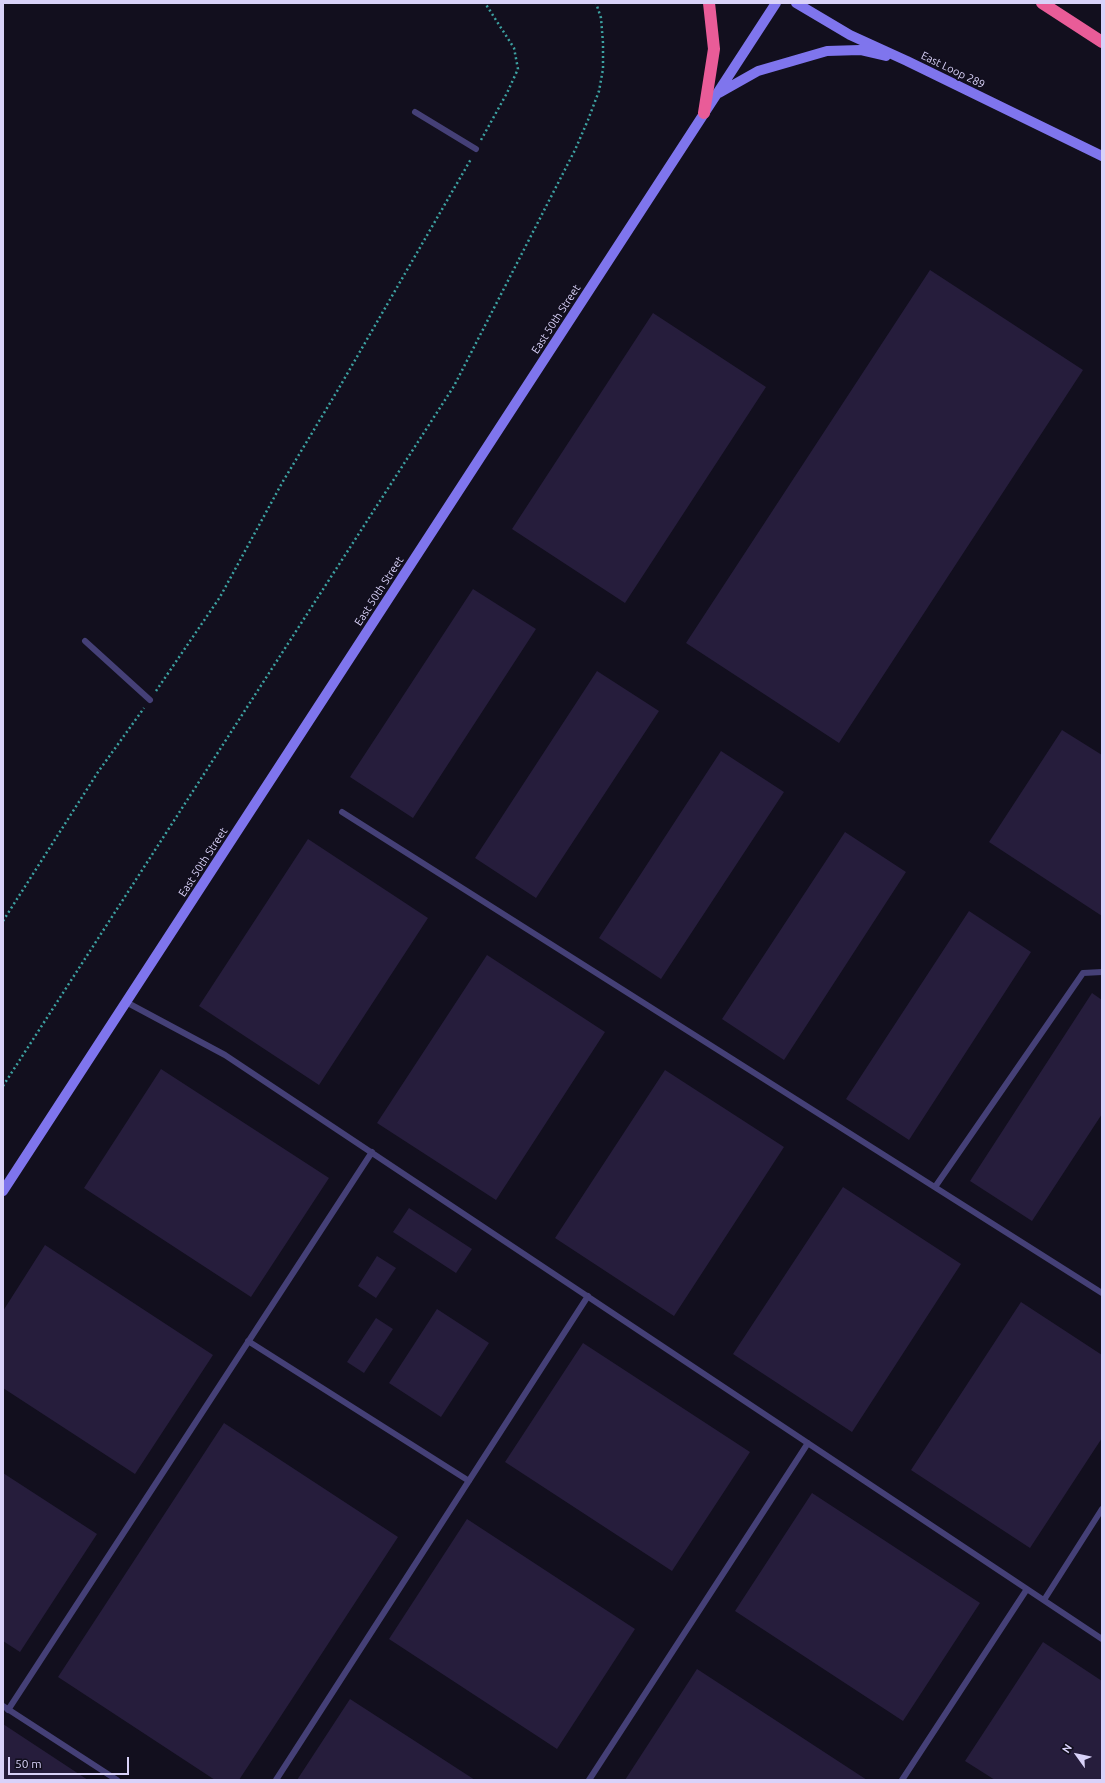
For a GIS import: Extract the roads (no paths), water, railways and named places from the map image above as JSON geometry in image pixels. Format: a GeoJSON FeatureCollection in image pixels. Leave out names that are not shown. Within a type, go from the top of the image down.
{"type":"FeatureCollection","features":[{"type":"Feature","properties":{"kind":"highway"},"geometry":{"type":"LineString","coordinates":[[704,113],[714,49],[709,3]]}},
{"type":"Feature","properties":{"kind":"highway"},"geometry":{"type":"LineString","coordinates":[[1042,3],[1102,42]]}},
{"type":"Feature","properties":{"kind":"main road","name":"East 50th Street"},"geometry":{"type":"LineString","coordinates":[[3,1191],[776,3]]}},
{"type":"Feature","properties":{"kind":"main road","name":"East Loop 289"},"geometry":{"type":"LineString","coordinates":[[796,3],[850,35],[907,61],[1102,156]]}},
{"type":"Feature","properties":{"kind":"main road"},"geometry":{"type":"LineString","coordinates":[[717,94],[758,71],[827,51],[860,50],[907,61]]}},
{"type":"Feature","properties":{"kind":"lane"},"geometry":{"type":"LineString","coordinates":[[415,112],[476,149]]}},
{"type":"Feature","properties":{"kind":"lane"},"geometry":{"type":"LineString","coordinates":[[86,641],[150,700]]}},
{"type":"Feature","properties":{"kind":"lane"},"geometry":{"type":"LineString","coordinates":[[342,812],[1102,1293]]}},
{"type":"Feature","properties":{"kind":"lane"},"geometry":{"type":"LineString","coordinates":[[935,1187],[1083,973],[1102,972]]}},
{"type":"Feature","properties":{"kind":"lane"},"geometry":{"type":"LineString","coordinates":[[126,1002],[225,1055],[1102,1639]]}},
{"type":"Feature","properties":{"kind":"lane"},"geometry":{"type":"LineString","coordinates":[[117,1780],[6,1708],[372,1152]]}},
{"type":"Feature","properties":{"kind":"lane"},"geometry":{"type":"LineString","coordinates":[[276,1780],[588,1296]]}},
{"type":"Feature","properties":{"kind":"lane"},"geometry":{"type":"LineString","coordinates":[[248,1341],[469,1481]]}},
{"type":"Feature","properties":{"kind":"lane"},"geometry":{"type":"LineString","coordinates":[[590,1780],[808,1443]]}},
{"type":"Feature","properties":{"kind":"lane"},"geometry":{"type":"LineString","coordinates":[[1044,1600],[1102,1508]]}},
{"type":"Feature","properties":{"kind":"lane"},"geometry":{"type":"LineString","coordinates":[[902,1780],[1027,1589]]}}]}
